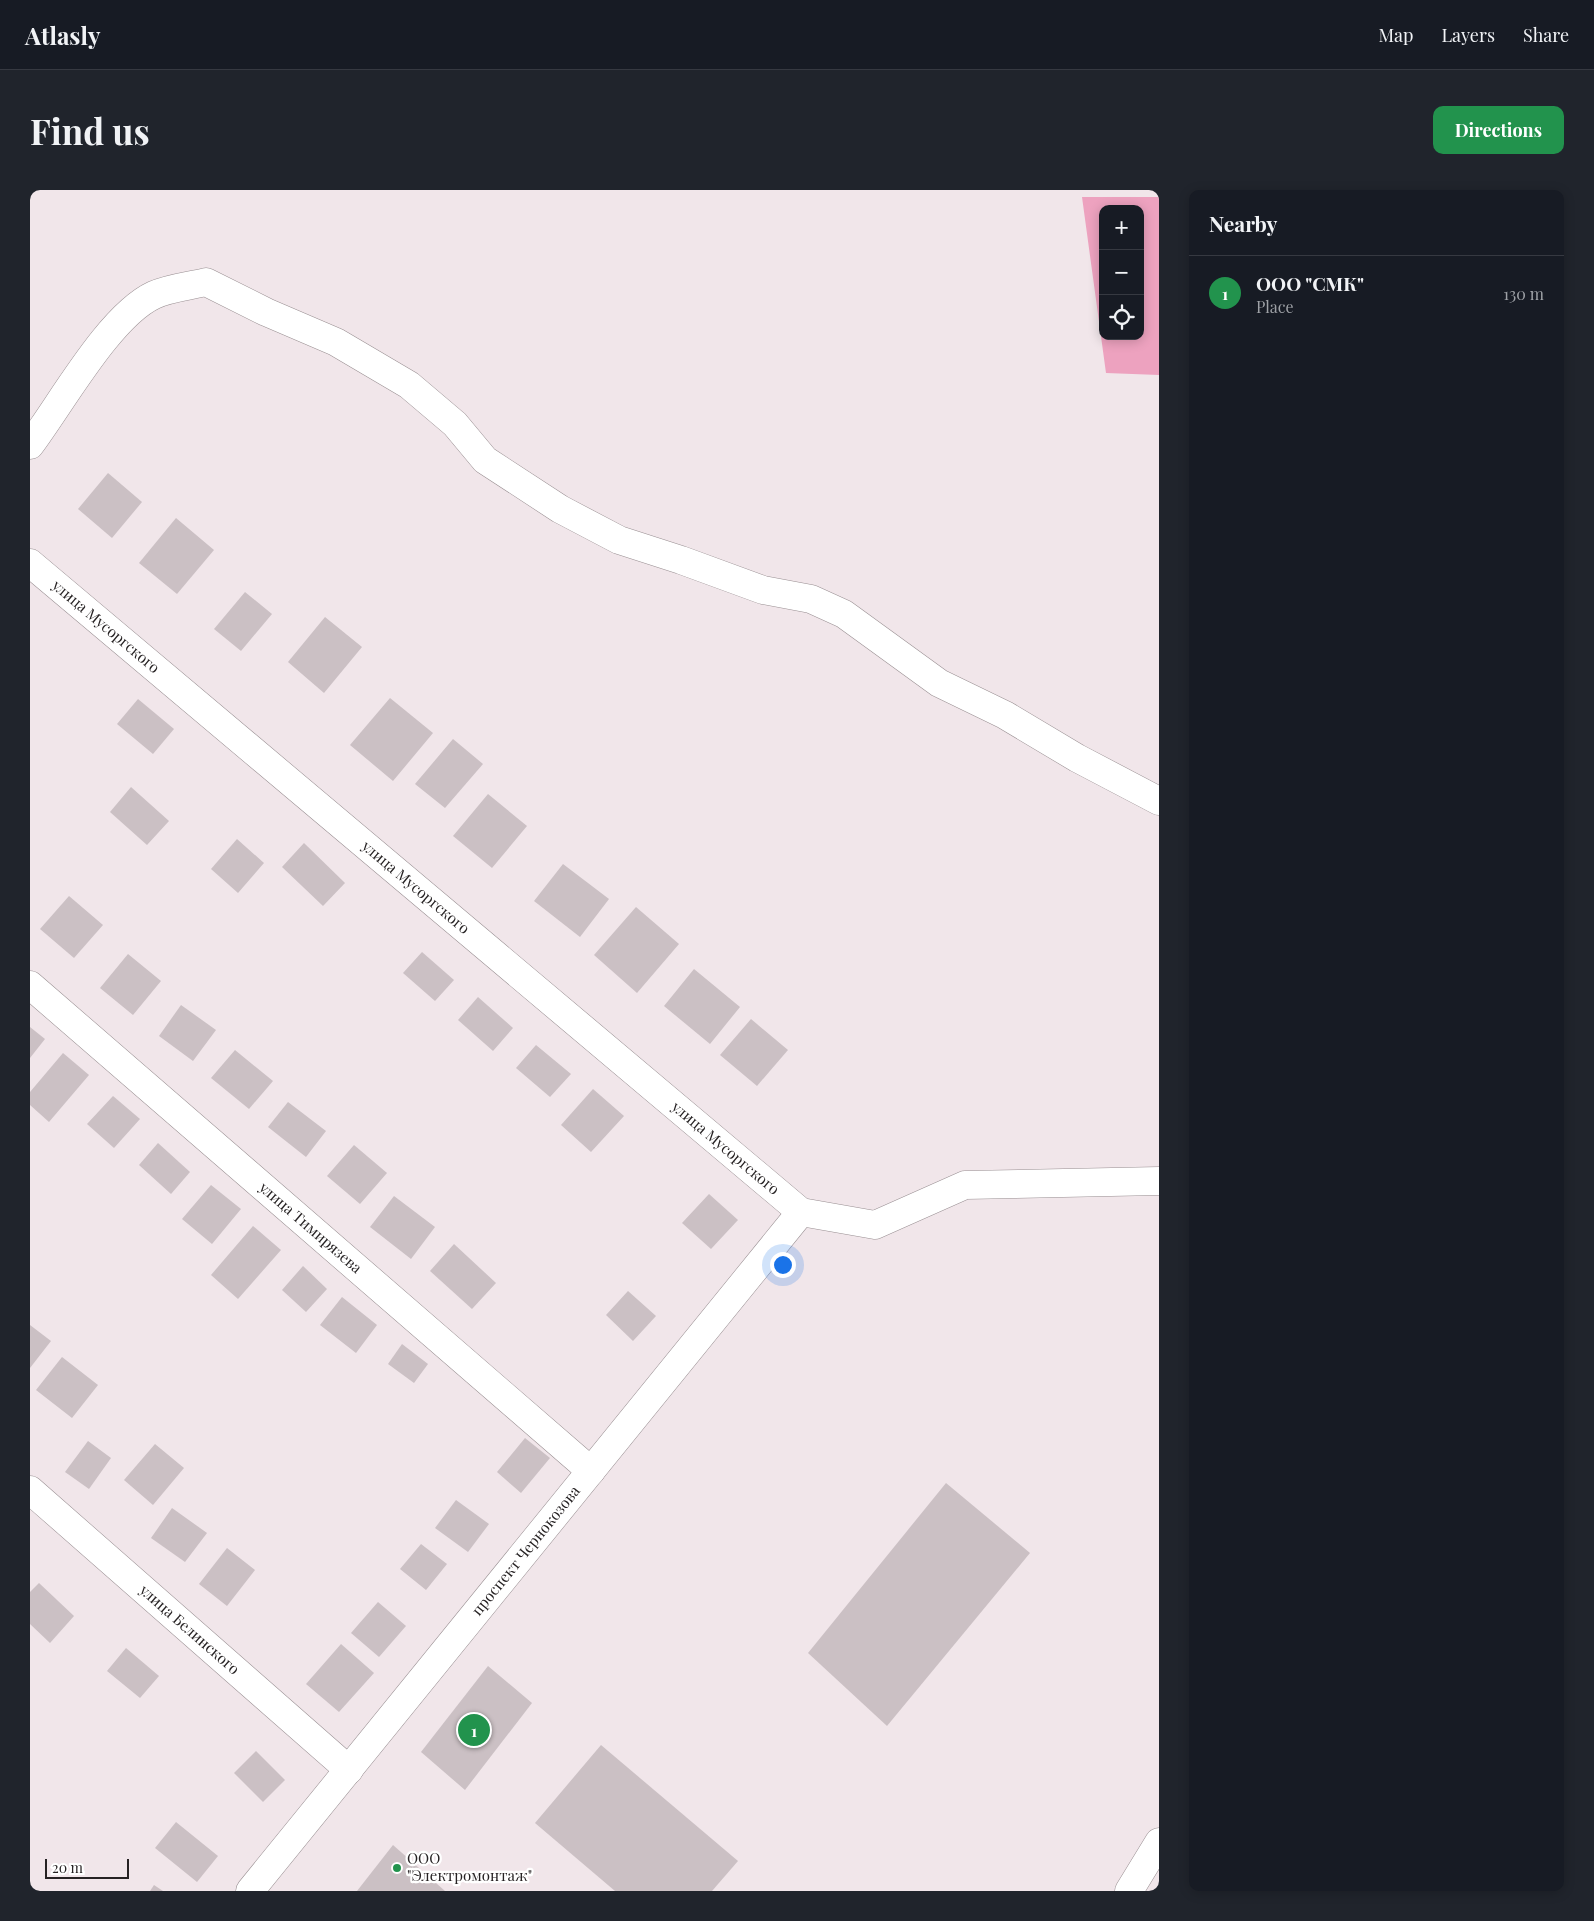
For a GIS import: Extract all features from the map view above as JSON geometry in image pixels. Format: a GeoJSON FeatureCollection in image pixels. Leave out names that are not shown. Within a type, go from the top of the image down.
{"type":"FeatureCollection","features":[{"type":"Feature","properties":{"kind":"street"},"geometry":{"type":"LineString","coordinates":[[30,445],[80,372],[125,316],[154,295],[206,282],[266,312],[336,342],[409,384],[455,424],[485,460],[560,509],[619,540],[763,590],[811,599],[844,614],[939,683],[1005,715],[1077,758],[1159,801]]}},
{"type":"Feature","properties":{"kind":"street","name":"улица Мусоргского"},"geometry":{"type":"LineString","coordinates":[[30,563],[802,1212]]}},
{"type":"Feature","properties":{"kind":"street","name":"улица Тимирязева"},"geometry":{"type":"LineString","coordinates":[[30,985],[592,1471]]}},
{"type":"Feature","properties":{"kind":"street"},"geometry":{"type":"LineString","coordinates":[[802,1212],[875,1225],[966,1185],[1159,1181]]}},
{"type":"Feature","properties":{"kind":"street","name":"проспект Чернокозова"},"geometry":{"type":"LineString","coordinates":[[250,1891],[802,1212]]}},
{"type":"Feature","properties":{"kind":"street","name":"улица Белинского"},"geometry":{"type":"LineString","coordinates":[[30,1490],[349,1770]]}},
{"type":"Feature","properties":{"kind":"street"},"geometry":{"type":"LineString","coordinates":[[1129,1891],[1159,1842]]}},
{"type":"Feature","properties":{"kind":"shaded area"},"geometry":{"type":"Polygon","coordinates":[[[1082,197],[1159,197],[1159,375],[1106,373],[1102,340],[1144,340],[1144,205],[1099,205],[1099,322],[1082,197]]]}},
{"type":"Feature","properties":{"kind":"building"},"geometry":{"type":"Polygon","coordinates":[[[108,473],[142,502],[112,538],[78,509],[108,473]]]}},
{"type":"Feature","properties":{"kind":"building"},"geometry":{"type":"Polygon","coordinates":[[[176,518],[214,550],[177,594],[139,563],[176,518]]]}},
{"type":"Feature","properties":{"kind":"building"},"geometry":{"type":"Polygon","coordinates":[[[245,592],[272,614],[241,651],[214,629],[245,592]]]}},
{"type":"Feature","properties":{"kind":"building"},"geometry":{"type":"Polygon","coordinates":[[[325,617],[362,647],[324,693],[288,662],[325,617]]]}},
{"type":"Feature","properties":{"kind":"building"},"geometry":{"type":"Polygon","coordinates":[[[390,698],[433,733],[393,781],[350,745],[390,698]]]}},
{"type":"Feature","properties":{"kind":"building"},"geometry":{"type":"Polygon","coordinates":[[[138,699],[174,729],[153,754],[117,724],[138,699]]]}},
{"type":"Feature","properties":{"kind":"building"},"geometry":{"type":"Polygon","coordinates":[[[453,739],[483,764],[445,808],[415,784],[453,739]]]}},
{"type":"Feature","properties":{"kind":"building"},"geometry":{"type":"Polygon","coordinates":[[[131,787],[169,821],[147,845],[110,812],[131,787]]]}},
{"type":"Feature","properties":{"kind":"building"},"geometry":{"type":"Polygon","coordinates":[[[488,794],[527,826],[492,868],[453,836],[488,794]]]}},
{"type":"Feature","properties":{"kind":"building"},"geometry":{"type":"Polygon","coordinates":[[[237,839],[264,863],[238,893],[211,869],[237,839]]]}},
{"type":"Feature","properties":{"kind":"building"},"geometry":{"type":"Polygon","coordinates":[[[304,843],[345,883],[323,906],[282,867],[304,843]]]}},
{"type":"Feature","properties":{"kind":"building"},"geometry":{"type":"Polygon","coordinates":[[[563,864],[609,899],[580,937],[534,901],[563,864]]]}},
{"type":"Feature","properties":{"kind":"building"},"geometry":{"type":"Polygon","coordinates":[[[69,896],[103,925],[74,958],[40,929],[69,896]]]}},
{"type":"Feature","properties":{"kind":"building"},"geometry":{"type":"Polygon","coordinates":[[[636,907],[679,944],[637,993],[594,955],[636,907]]]}},
{"type":"Feature","properties":{"kind":"building"},"geometry":{"type":"Polygon","coordinates":[[[422,952],[454,980],[435,1001],[403,973],[422,952]]]}},
{"type":"Feature","properties":{"kind":"building"},"geometry":{"type":"Polygon","coordinates":[[[128,954],[161,981],[133,1015],[100,988],[128,954]]]}},
{"type":"Feature","properties":{"kind":"building"},"geometry":{"type":"Polygon","coordinates":[[[694,969],[740,1007],[710,1044],[664,1006],[694,969]]]}},
{"type":"Feature","properties":{"kind":"building"},"geometry":{"type":"Polygon","coordinates":[[[478,997],[513,1028],[493,1051],[458,1020],[478,997]]]}},
{"type":"Feature","properties":{"kind":"building"},"geometry":{"type":"Polygon","coordinates":[[[181,1005],[216,1030],[193,1061],[159,1036],[181,1005]]]}},
{"type":"Feature","properties":{"kind":"building"},"geometry":{"type":"Polygon","coordinates":[[[751,1019],[788,1050],[757,1086],[720,1055],[751,1019]]]}},
{"type":"Feature","properties":{"kind":"building"},"geometry":{"type":"Polygon","coordinates":[[[30,1027],[45,1039],[30,1058],[30,1027]]]}},
{"type":"Feature","properties":{"kind":"building"},"geometry":{"type":"Polygon","coordinates":[[[536,1045],[571,1074],[550,1097],[516,1068],[536,1045]]]}},
{"type":"Feature","properties":{"kind":"building"},"geometry":{"type":"Polygon","coordinates":[[[235,1050],[273,1081],[249,1109],[211,1078],[235,1050]]]}},
{"type":"Feature","properties":{"kind":"building"},"geometry":{"type":"Polygon","coordinates":[[[63,1053],[89,1075],[49,1122],[30,1105],[30,1092],[63,1053]]]}},
{"type":"Feature","properties":{"kind":"building"},"geometry":{"type":"Polygon","coordinates":[[[593,1089],[624,1116],[591,1152],[561,1125],[593,1089]]]}},
{"type":"Feature","properties":{"kind":"building"},"geometry":{"type":"Polygon","coordinates":[[[113,1096],[140,1119],[114,1148],[87,1124],[113,1096]]]}},
{"type":"Feature","properties":{"kind":"building"},"geometry":{"type":"Polygon","coordinates":[[[288,1102],[326,1131],[306,1157],[268,1127],[288,1102]]]}},
{"type":"Feature","properties":{"kind":"building"},"geometry":{"type":"Polygon","coordinates":[[[158,1143],[190,1172],[171,1194],[139,1165],[158,1143]]]}},
{"type":"Feature","properties":{"kind":"building"},"geometry":{"type":"Polygon","coordinates":[[[354,1145],[387,1173],[360,1204],[327,1176],[354,1145]]]}},
{"type":"Feature","properties":{"kind":"building"},"geometry":{"type":"Polygon","coordinates":[[[211,1185],[241,1209],[212,1244],[182,1219],[211,1185]]]}},
{"type":"Feature","properties":{"kind":"building"},"geometry":{"type":"Polygon","coordinates":[[[709,1194],[738,1220],[711,1249],[682,1223],[709,1194]]]}},
{"type":"Feature","properties":{"kind":"building"},"geometry":{"type":"Polygon","coordinates":[[[394,1196],[435,1227],[411,1259],[370,1227],[394,1196]]]}},
{"type":"Feature","properties":{"kind":"building"},"geometry":{"type":"Polygon","coordinates":[[[253,1226],[281,1250],[238,1299],[211,1275],[253,1226]]]}},
{"type":"Feature","properties":{"kind":"building"},"geometry":{"type":"Polygon","coordinates":[[[454,1244],[496,1283],[472,1309],[430,1271],[454,1244]]]}},
{"type":"Feature","properties":{"kind":"building"},"geometry":{"type":"Polygon","coordinates":[[[303,1266],[327,1289],[306,1312],[282,1290],[303,1266]]]}},
{"type":"Feature","properties":{"kind":"building"},"geometry":{"type":"Polygon","coordinates":[[[628,1291],[656,1316],[633,1341],[606,1315],[628,1291]]]}},
{"type":"Feature","properties":{"kind":"building"},"geometry":{"type":"Polygon","coordinates":[[[342,1297],[377,1325],[356,1353],[320,1325],[342,1297]]]}},
{"type":"Feature","properties":{"kind":"building"},"geometry":{"type":"Polygon","coordinates":[[[30,1325],[51,1341],[30,1368],[30,1325]]]}},
{"type":"Feature","properties":{"kind":"building"},"geometry":{"type":"Polygon","coordinates":[[[402,1344],[428,1364],[414,1383],[388,1364],[402,1344]]]}},
{"type":"Feature","properties":{"kind":"building"},"geometry":{"type":"Polygon","coordinates":[[[62,1357],[98,1385],[72,1418],[36,1390],[62,1357]]]}},
{"type":"Feature","properties":{"kind":"building"},"geometry":{"type":"Polygon","coordinates":[[[525,1438],[550,1458],[521,1493],[497,1472],[525,1438]]]}},
{"type":"Feature","properties":{"kind":"building"},"geometry":{"type":"Polygon","coordinates":[[[88,1441],[111,1458],[89,1489],[65,1472],[88,1441]]]}},
{"type":"Feature","properties":{"kind":"building"},"geometry":{"type":"Polygon","coordinates":[[[155,1444],[184,1468],[153,1505],[124,1480],[155,1444]]]}},
{"type":"Feature","properties":{"kind":"building"},"geometry":{"type":"Polygon","coordinates":[[[946,1483],[1030,1553],[887,1726],[808,1653],[946,1483]]]}},
{"type":"Feature","properties":{"kind":"building"},"geometry":{"type":"Polygon","coordinates":[[[456,1500],[489,1524],[468,1552],[435,1528],[456,1500]]]}},
{"type":"Feature","properties":{"kind":"building"},"geometry":{"type":"Polygon","coordinates":[[[172,1508],[207,1533],[185,1562],[151,1538],[172,1508]]]}},
{"type":"Feature","properties":{"kind":"building"},"geometry":{"type":"Polygon","coordinates":[[[421,1544],[447,1564],[426,1590],[400,1569],[421,1544]]]}},
{"type":"Feature","properties":{"kind":"building"},"geometry":{"type":"Polygon","coordinates":[[[227,1548],[255,1570],[227,1606],[199,1584],[227,1548]]]}},
{"type":"Feature","properties":{"kind":"building"},"geometry":{"type":"Polygon","coordinates":[[[39,1583],[74,1616],[50,1643],[30,1624],[30,1592],[39,1583]]]}},
{"type":"Feature","properties":{"kind":"building"},"geometry":{"type":"Polygon","coordinates":[[[378,1602],[406,1626],[379,1657],[351,1633],[378,1602]]]}},
{"type":"Feature","properties":{"kind":"building"},"geometry":{"type":"Polygon","coordinates":[[[341,1644],[374,1673],[339,1712],[306,1684],[341,1644]]]}},
{"type":"Feature","properties":{"kind":"building"},"geometry":{"type":"Polygon","coordinates":[[[126,1648],[159,1676],[140,1698],[107,1671],[126,1648]]]}},
{"type":"Feature","properties":{"kind":"building"},"geometry":{"type":"Polygon","coordinates":[[[488,1666],[532,1703],[465,1790],[421,1752],[488,1666]]]}},
{"type":"Feature","properties":{"kind":"building"},"geometry":{"type":"Polygon","coordinates":[[[601,1745],[738,1861],[712,1891],[615,1891],[535,1823],[601,1745]]]}},
{"type":"Feature","properties":{"kind":"building"},"geometry":{"type":"Polygon","coordinates":[[[256,1751],[285,1780],[263,1802],[234,1773],[256,1751]]]}},
{"type":"Feature","properties":{"kind":"building"},"geometry":{"type":"Polygon","coordinates":[[[176,1822],[218,1856],[197,1882],[155,1848],[176,1822]]]}},
{"type":"Feature","properties":{"kind":"building","name":"ООО \"Электромонтаж\""},"geometry":{"type":"Polygon","coordinates":[[[393,1845],[445,1891],[357,1891],[393,1845]]]}},
{"type":"Feature","properties":{"kind":"building"},"geometry":{"type":"Polygon","coordinates":[[[154,1885],[163,1891],[150,1891],[154,1885]]]}},
{"type":"Feature","properties":{"kind":"place","name":"ООО \"СМК\""},"geometry":{"type":"Point","coordinates":[474,1730]}},
{"type":"Feature","properties":{"kind":"place","name":"ООО \"Электромонтаж\""},"geometry":{"type":"Point","coordinates":[397,1868]}}]}
